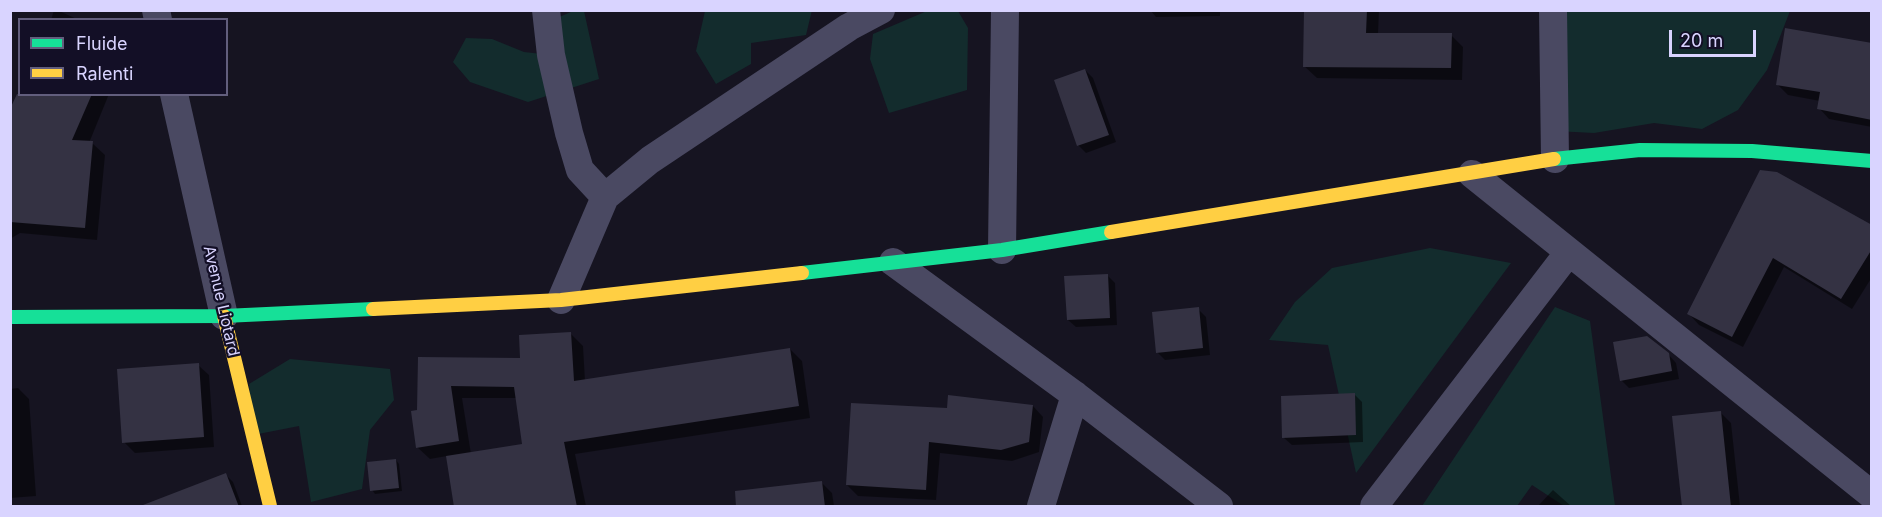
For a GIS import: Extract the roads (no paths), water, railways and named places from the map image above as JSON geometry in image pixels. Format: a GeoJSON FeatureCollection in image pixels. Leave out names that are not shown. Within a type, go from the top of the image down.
{"type":"FeatureCollection","features":[{"type":"Feature","properties":{"kind":"street"},"geometry":{"type":"LineString","coordinates":[[546,10],[551,55],[568,133],[580,170],[605,197]]}},
{"type":"Feature","properties":{"kind":"street"},"geometry":{"type":"LineString","coordinates":[[561,300],[605,197],[650,160],[849,27],[881,10]]}},
{"type":"Feature","properties":{"kind":"street"},"geometry":{"type":"LineString","coordinates":[[1002,250],[1005,10]]}},
{"type":"Feature","properties":{"kind":"street"},"geometry":{"type":"LineString","coordinates":[[1553,10],[1555,159]]}},
{"type":"Feature","properties":{"kind":"street","name":"Avenue Liotard"},"geometry":{"type":"LineString","coordinates":[[174,96],[270,507]]}},
{"type":"Feature","properties":{"kind":"street"},"geometry":{"type":"LineString","coordinates":[[10,317],[224,316],[561,300],[1002,250],[1555,159],[1662,150],[1752,151],[1872,161]]}},
{"type":"Feature","properties":{"kind":"street"},"geometry":{"type":"LineString","coordinates":[[1472,174],[1872,495]]}},
{"type":"Feature","properties":{"kind":"street"},"geometry":{"type":"LineString","coordinates":[[1374,507],[1569,252]]}},
{"type":"Feature","properties":{"kind":"street"},"geometry":{"type":"LineString","coordinates":[[893,262],[1075,395],[1219,507]]}},
{"type":"Feature","properties":{"kind":"street"},"geometry":{"type":"LineString","coordinates":[[1041,507],[1075,395]]}}]}
